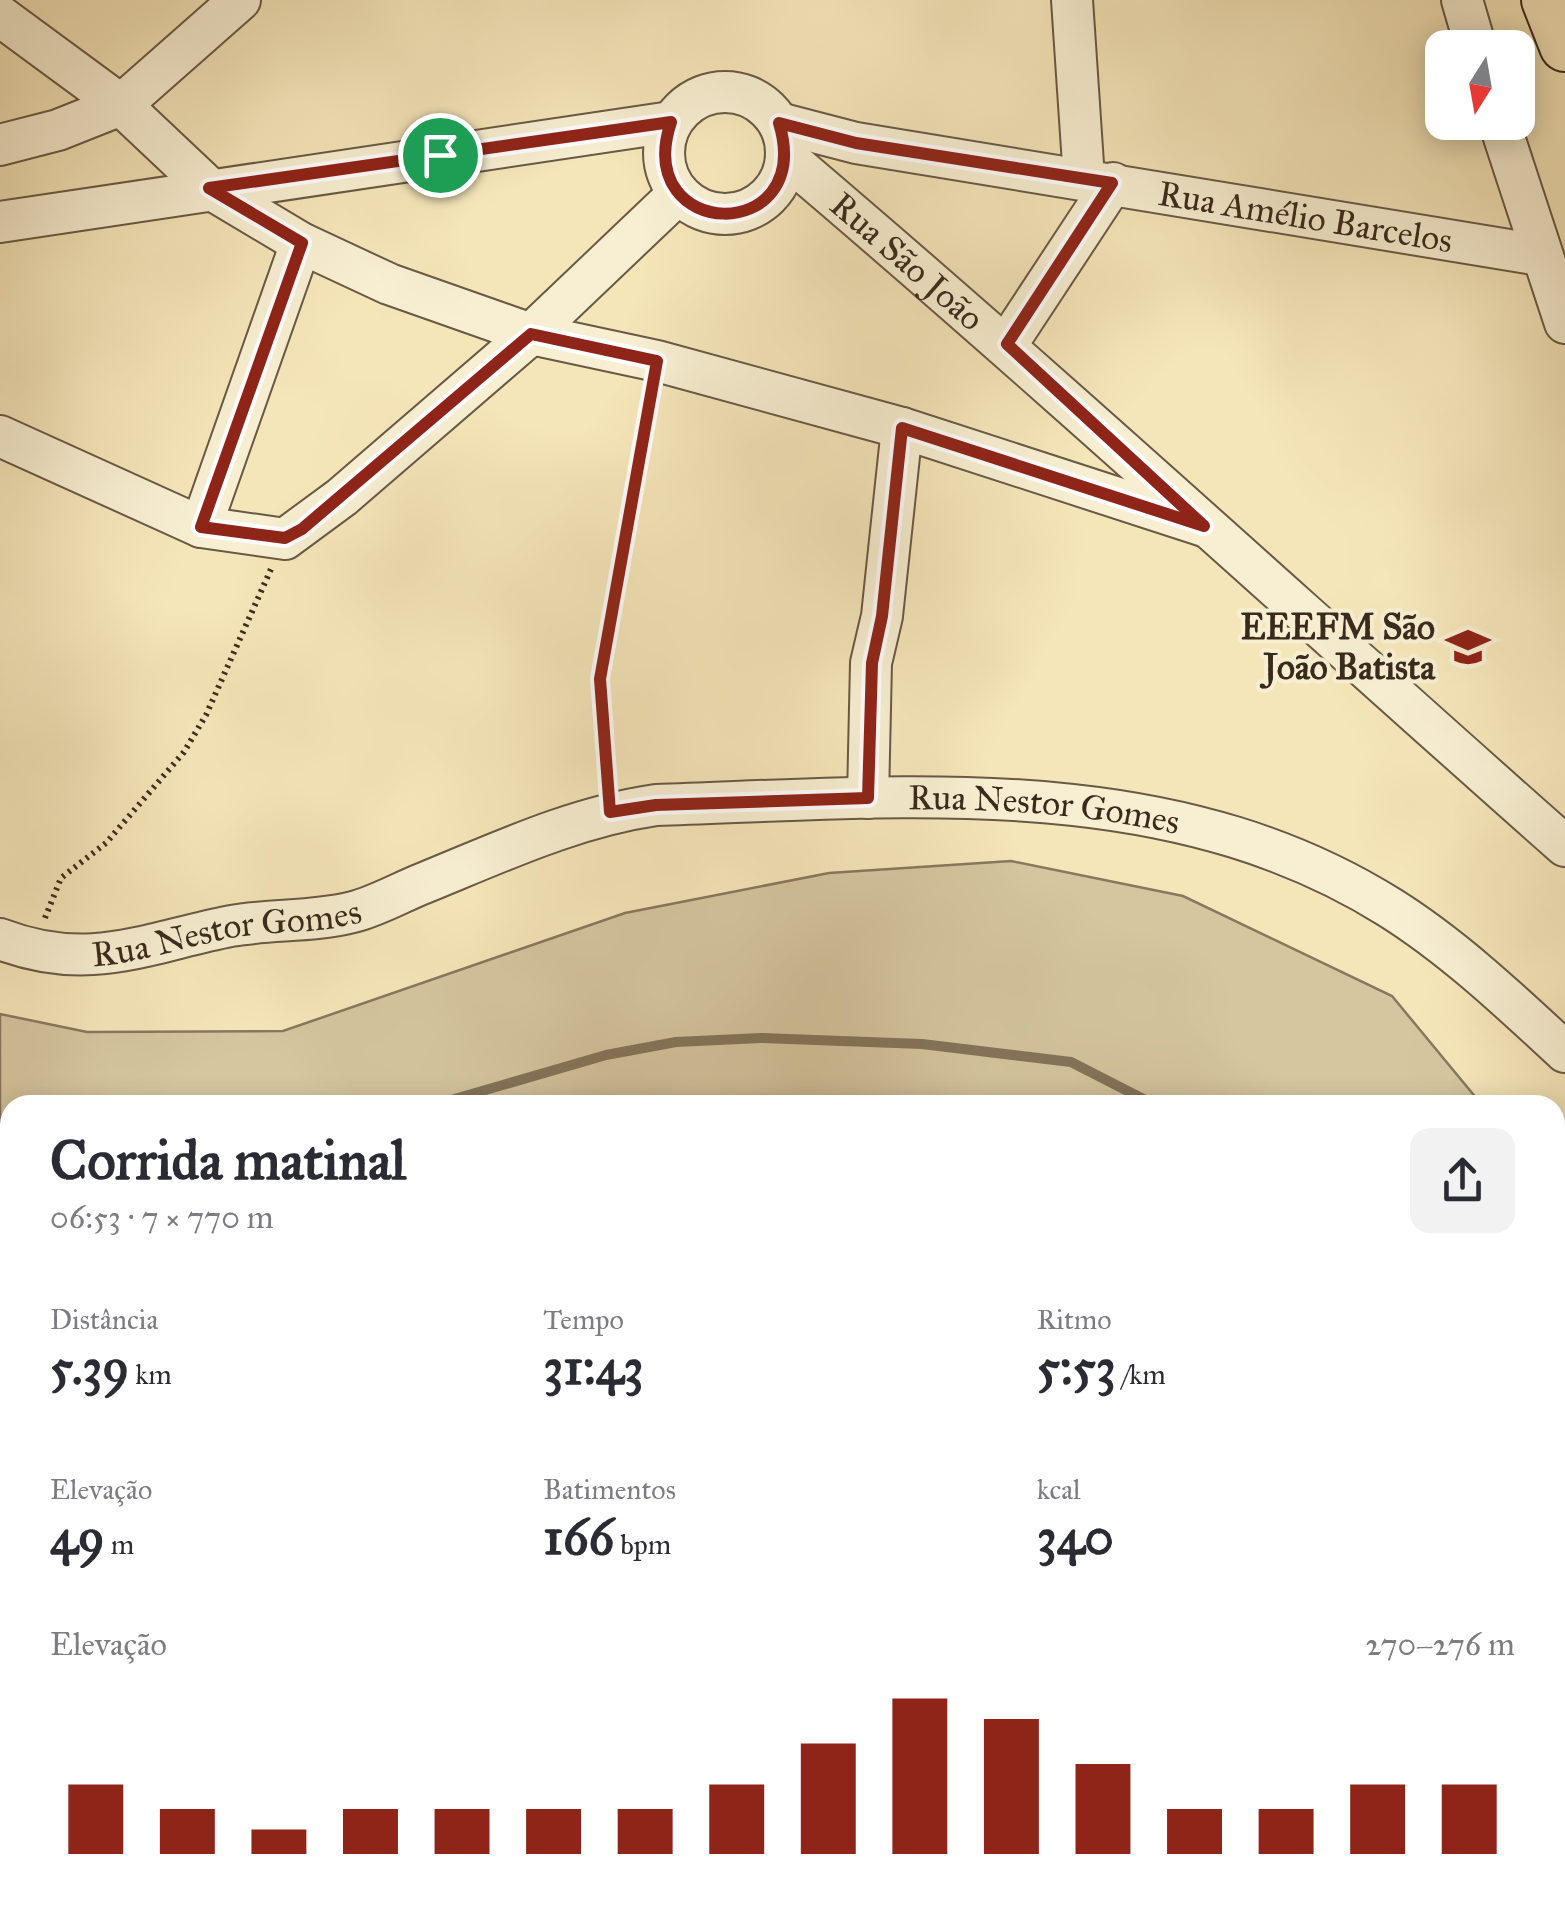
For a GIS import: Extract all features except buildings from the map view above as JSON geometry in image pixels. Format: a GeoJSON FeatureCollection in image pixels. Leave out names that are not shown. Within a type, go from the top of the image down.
{"type":"FeatureCollection","features":[{"type":"Feature","properties":{"kind":"main road"},"geometry":{"type":"LineString","coordinates":[[1547,0],[1565,46]]}},
{"type":"Feature","properties":{"kind":"street"},"geometry":{"type":"LineString","coordinates":[[0,144],[75,125],[121,105],[240,0]]}},
{"type":"Feature","properties":{"kind":"street"},"geometry":{"type":"LineString","coordinates":[[1007,344],[1098,181],[1072,0]]}},
{"type":"Feature","properties":{"kind":"street"},"geometry":{"type":"LineString","coordinates":[[1462,0],[1471,30]]}},
{"type":"Feature","properties":{"kind":"street"},"geometry":{"type":"LineString","coordinates":[[0,16],[121,105],[209,188],[302,243],[390,284],[531,334],[657,361],[902,428],[1204,526]]}},
{"type":"Feature","properties":{"kind":"street"},"geometry":{"type":"LineString","coordinates":[[712,92],[738,92],[762,103],[783,140],[784,173],[771,196],[750,210],[724,216],[698,210],[678,194],[665,172],[663,146],[671,122],[688,102],[712,92]]}},
{"type":"Feature","properties":{"kind":"street"},"geometry":{"type":"LineString","coordinates":[[0,222],[671,122]]}},
{"type":"Feature","properties":{"kind":"street","name":"Rua Amélio Barcelos"},"geometry":{"type":"LineString","coordinates":[[783,140],[856,143],[1540,255]]}},
{"type":"Feature","properties":{"kind":"street","name":"Rua São João"},"geometry":{"type":"LineString","coordinates":[[783,140],[1204,526],[1565,846]]}},
{"type":"Feature","properties":{"kind":"street"},"geometry":{"type":"LineString","coordinates":[[1505,140],[1565,323]]}},
{"type":"Feature","properties":{"kind":"street"},"geometry":{"type":"LineString","coordinates":[[0,436],[201,527],[285,538],[342,497],[531,334],[678,194]]}},
{"type":"Feature","properties":{"kind":"street"},"geometry":{"type":"LineString","coordinates":[[201,527],[302,243]]}},
{"type":"Feature","properties":{"kind":"street"},"geometry":{"type":"LineString","coordinates":[[868,798],[872,663],[882,616],[902,428]]}},
{"type":"Feature","properties":{"kind":"street","name":"Rua Nestor Gomes"},"geometry":{"type":"LineString","coordinates":[[16,946],[80,958],[118,954],[232,926],[354,912],[610,812],[656,805],[980,797],[1123,809],[1268,847],[1390,908],[1565,1052]]}},
{"type":"Feature","properties":{"kind":"path"},"geometry":{"type":"LineString","coordinates":[[610,812],[600,679],[657,361]]}},
{"type":"Feature","properties":{"kind":"path"},"geometry":{"type":"LineString","coordinates":[[16,946],[61,878],[106,843],[184,752],[206,715],[285,538]]}},
{"type":"Feature","properties":{"kind":"shaded area"},"geometry":{"type":"Polygon","coordinates":[[[1011,861],[1183,896],[1392,996],[1474,1095],[0,1095],[0,1014],[87,1032],[283,1031],[625,913],[829,873],[1011,861]]]}},
{"type":"Feature","properties":{"kind":"waterway"},"geometry":{"type":"LineString","coordinates":[[468,1095],[606,1055],[676,1042],[761,1038],[922,1044],[1071,1062],[1135,1095]]}},
{"type":"Feature","properties":{"kind":"place","name":"EEEFM São João Batista"},"geometry":{"type":"Point","coordinates":[1468,647]}},
{"type":"Feature","properties":{"kind":"route"},"geometry":{"type":"LineString","coordinates":[[671,122],[663,146],[665,172],[678,194],[698,210],[724,216],[750,210],[771,196],[784,173],[787,148],[779,123],[856,143],[1112,183],[1007,344],[1204,526],[902,428],[882,616],[872,663],[868,798],[656,805],[610,812],[600,679],[657,361],[531,334],[302,529],[285,538],[201,527],[302,243],[209,188],[440,155],[671,122]]}}]}
